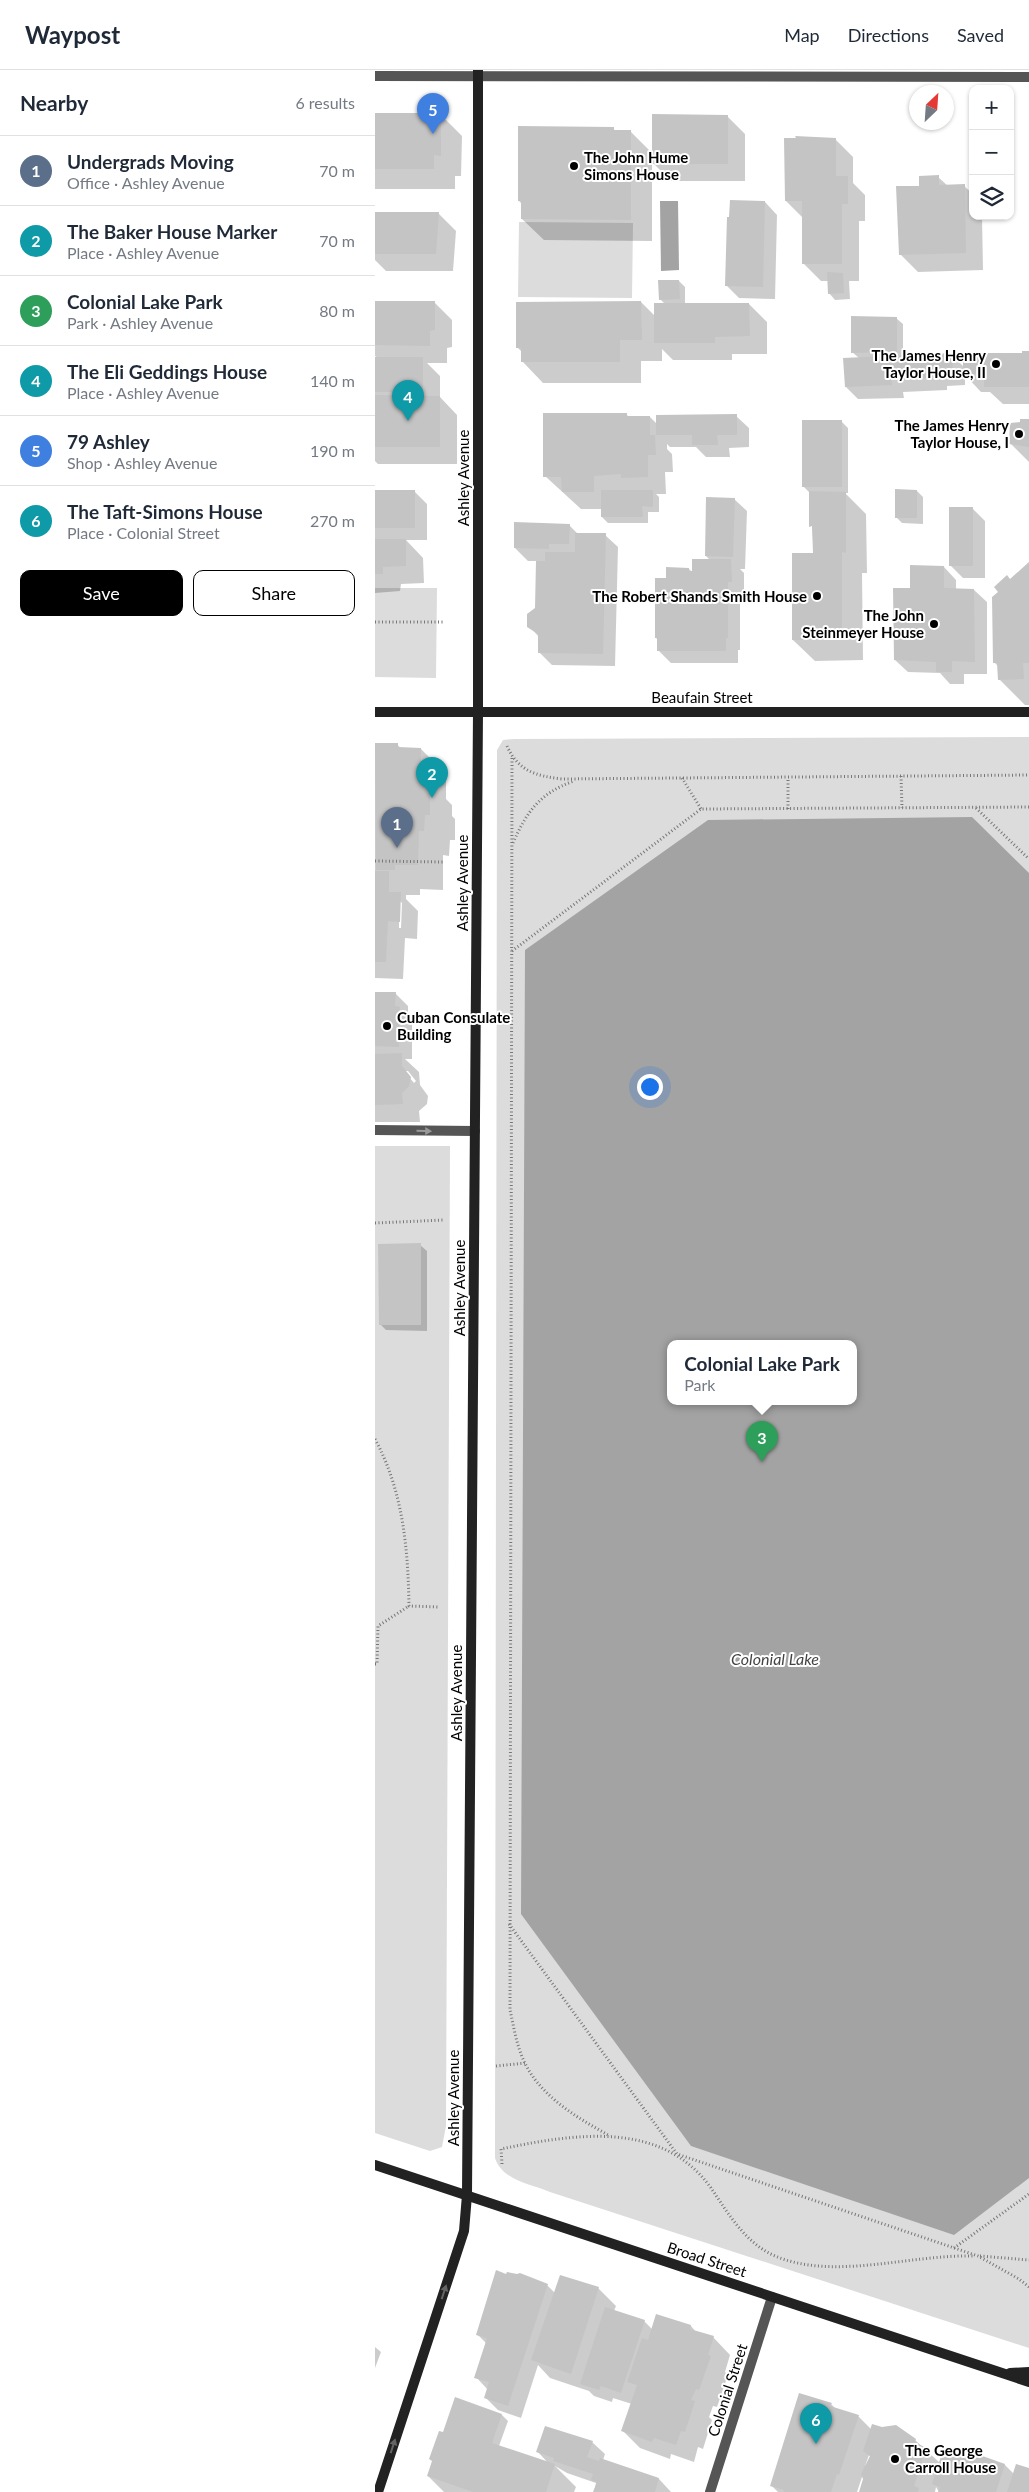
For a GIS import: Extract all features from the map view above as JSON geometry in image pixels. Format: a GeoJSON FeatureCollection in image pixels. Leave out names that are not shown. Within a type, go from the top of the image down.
{"type":"FeatureCollection","features":[{"type":"Feature","properties":{"kind":"street"},"geometry":{"type":"LineString","coordinates":[[375,76],[478,73],[1029,77]]}},
{"type":"Feature","properties":{"kind":"street","name":"Ashley Avenue"},"geometry":{"type":"LineString","coordinates":[[377,2492],[464,2231],[467,2195],[478,712],[478,73]]}},
{"type":"Feature","properties":{"kind":"street","name":"Beaufain Street"},"geometry":{"type":"LineString","coordinates":[[375,712],[1029,712]]}},
{"type":"Feature","properties":{"kind":"street"},"geometry":{"type":"LineString","coordinates":[[375,1130],[475,1131]]}},
{"type":"Feature","properties":{"kind":"street","name":"Broad Street"},"geometry":{"type":"LineString","coordinates":[[375,2165],[1029,2382]]}},
{"type":"Feature","properties":{"kind":"street","name":"Colonial Street"},"geometry":{"type":"LineString","coordinates":[[710,2492],[772,2296]]}},
{"type":"Feature","properties":{"kind":"street"},"geometry":{"type":"LineString","coordinates":[[1005,2374],[1029,2372]]}},
{"type":"Feature","properties":{"kind":"path"},"geometry":{"type":"LineString","coordinates":[[375,622],[445,622]]}},
{"type":"Feature","properties":{"kind":"path"},"geometry":{"type":"LineString","coordinates":[[507,746],[517,764],[542,777],[577,780],[1029,775]]}},
{"type":"Feature","properties":{"kind":"path"},"geometry":{"type":"LineString","coordinates":[[512,758],[510,2010],[520,2052],[534,2078],[552,2097],[573,2114],[610,2136]]}},
{"type":"Feature","properties":{"kind":"path"},"geometry":{"type":"LineString","coordinates":[[901,776],[902,808]]}},
{"type":"Feature","properties":{"kind":"path"},"geometry":{"type":"LineString","coordinates":[[682,778],[701,809]]}},
{"type":"Feature","properties":{"kind":"path"},"geometry":{"type":"LineString","coordinates":[[788,808],[789,778]]}},
{"type":"Feature","properties":{"kind":"path"},"geometry":{"type":"LineString","coordinates":[[513,845],[523,820],[537,802],[555,788],[577,780]]}},
{"type":"Feature","properties":{"kind":"path"},"geometry":{"type":"LineString","coordinates":[[512,952],[701,809],[1029,807]]}},
{"type":"Feature","properties":{"kind":"path"},"geometry":{"type":"LineString","coordinates":[[975,808],[1029,859]]}},
{"type":"Feature","properties":{"kind":"path"},"geometry":{"type":"LineString","coordinates":[[375,861],[444,862]]}},
{"type":"Feature","properties":{"kind":"path"},"geometry":{"type":"LineString","coordinates":[[375,1222],[444,1220]]}},
{"type":"Feature","properties":{"kind":"path"},"geometry":{"type":"LineString","coordinates":[[375,1439],[384,1456],[400,1504],[406,1541],[409,1606]]}},
{"type":"Feature","properties":{"kind":"path"},"geometry":{"type":"LineString","coordinates":[[375,1664],[377,1664],[377,1626],[409,1606],[439,1607]]}},
{"type":"Feature","properties":{"kind":"path"},"geometry":{"type":"LineString","coordinates":[[509,1924],[677,2154],[702,2176],[740,2229],[758,2247],[775,2256],[799,2263],[845,2266],[947,2255],[1029,2260]]}},
{"type":"Feature","properties":{"kind":"path"},"geometry":{"type":"LineString","coordinates":[[496,2066],[526,2063]]}},
{"type":"Feature","properties":{"kind":"path"},"geometry":{"type":"LineString","coordinates":[[502,2164],[501,2149],[571,2137],[610,2136],[645,2143],[978,2256],[1019,2278],[1029,2287]]}},
{"type":"Feature","properties":{"kind":"path"},"geometry":{"type":"LineString","coordinates":[[954,2248],[1029,2194]]}},
{"type":"Feature","properties":{"kind":"shaded area"},"geometry":{"type":"Polygon","coordinates":[[[519,222],[633,223],[632,298],[518,297],[519,222]]]}},
{"type":"Feature","properties":{"kind":"shaded area"},"geometry":{"type":"Polygon","coordinates":[[[375,588],[437,588],[436,678],[375,677],[375,588]]]}},
{"type":"Feature","properties":{"kind":"shaded area","name":"Colonial Lake"},"geometry":{"type":"Polygon","coordinates":[[[1029,737],[1029,2348],[526,2184],[504,2171],[495,2158],[497,750],[503,740],[1029,737]]]}},
{"type":"Feature","properties":{"kind":"shaded area"},"geometry":{"type":"Polygon","coordinates":[[[375,1146],[450,1146],[446,2126],[442,2147],[430,2151],[375,2133],[375,1146]]]}},
{"type":"Feature","properties":{"kind":"water"},"geometry":{"type":"Polygon","coordinates":[[[660,201],[678,201],[679,270],[661,271],[660,201]]]}},
{"type":"Feature","properties":{"kind":"water","name":"Colonial Lake"},"geometry":{"type":"Polygon","coordinates":[[[972,817],[1029,873],[1029,2178],[954,2235],[691,2146],[521,1914],[525,950],[708,820],[972,817]]]}},
{"type":"Feature","properties":{"kind":"building"},"geometry":{"type":"Polygon","coordinates":[[[375,113],[441,113],[441,156],[434,155],[434,169],[375,169],[375,113]]]}},
{"type":"Feature","properties":{"kind":"building"},"geometry":{"type":"Polygon","coordinates":[[[652,114],[728,115],[728,164],[652,164],[652,114]]]}},
{"type":"Feature","properties":{"kind":"building","name":"The John Hume Simons House"},"geometry":{"type":"Polygon","coordinates":[[[518,126],[614,127],[614,130],[631,130],[631,220],[521,219],[521,201],[518,201],[518,126]]]}},
{"type":"Feature","properties":{"kind":"building"},"geometry":{"type":"Polygon","coordinates":[[[795,136],[836,138],[836,176],[848,176],[848,204],[842,204],[842,264],[802,264],[802,201],[785,201],[784,138],[796,138],[795,136]]]}},
{"type":"Feature","properties":{"kind":"building"},"geometry":{"type":"Polygon","coordinates":[[[939,175],[939,185],[965,184],[966,253],[899,255],[896,186],[919,186],[919,176],[939,175]]]}},
{"type":"Feature","properties":{"kind":"building"},"geometry":{"type":"Polygon","coordinates":[[[730,200],[765,201],[763,287],[725,286],[727,217],[729,217],[730,200]]]}},
{"type":"Feature","properties":{"kind":"building"},"geometry":{"type":"Polygon","coordinates":[[[375,212],[439,212],[436,254],[375,254],[375,212]]]}},
{"type":"Feature","properties":{"kind":"building"},"geometry":{"type":"Polygon","coordinates":[[[827,272],[843,273],[844,293],[828,294],[827,272]]]}},
{"type":"Feature","properties":{"kind":"building"},"geometry":{"type":"Polygon","coordinates":[[[658,280],[679,280],[680,299],[659,300],[658,280]]]}},
{"type":"Feature","properties":{"kind":"building"},"geometry":{"type":"Polygon","coordinates":[[[375,301],[435,301],[435,330],[430,331],[430,346],[375,345],[375,301]]]}},
{"type":"Feature","properties":{"kind":"building"},"geometry":{"type":"Polygon","coordinates":[[[641,301],[642,340],[620,340],[620,362],[521,362],[521,348],[516,348],[516,302],[641,301]]]}},
{"type":"Feature","properties":{"kind":"building"},"geometry":{"type":"Polygon","coordinates":[[[654,303],[749,303],[750,336],[715,337],[715,343],[654,343],[654,303]]]}},
{"type":"Feature","properties":{"kind":"building"},"geometry":{"type":"Polygon","coordinates":[[[851,316],[897,317],[897,352],[851,353],[851,316]]]}},
{"type":"Feature","properties":{"kind":"building","name":"The James Henry Taylor House, II"},"geometry":{"type":"Polygon","coordinates":[[[1022,351],[1029,351],[1029,387],[984,387],[984,374],[963,374],[963,353],[1022,353],[1022,351]]]}},
{"type":"Feature","properties":{"kind":"building"},"geometry":{"type":"Polygon","coordinates":[[[952,353],[953,373],[935,374],[935,378],[891,379],[892,385],[845,387],[843,358],[952,353]]]}},
{"type":"Feature","properties":{"kind":"building"},"geometry":{"type":"Polygon","coordinates":[[[375,357],[423,357],[423,392],[375,392],[375,357]]]}},
{"type":"Feature","properties":{"kind":"building"},"geometry":{"type":"Polygon","coordinates":[[[375,395],[440,396],[440,447],[375,447],[375,395]]]}},
{"type":"Feature","properties":{"kind":"building"},"geometry":{"type":"Polygon","coordinates":[[[543,413],[627,413],[627,416],[650,416],[650,435],[655,435],[656,455],[648,455],[648,477],[621,478],[621,474],[594,476],[594,492],[562,492],[561,477],[543,477],[543,413]]]}},
{"type":"Feature","properties":{"kind":"building"},"geometry":{"type":"Polygon","coordinates":[[[737,414],[737,435],[717,435],[718,445],[692,445],[692,435],[656,435],[656,415],[737,414]]]}},
{"type":"Feature","properties":{"kind":"building","name":"The James Henry Taylor House, I"},"geometry":{"type":"Polygon","coordinates":[[[1020,419],[1029,419],[1029,447],[1009,444],[1010,423],[1020,422],[1020,419]]]}},
{"type":"Feature","properties":{"kind":"building"},"geometry":{"type":"Polygon","coordinates":[[[802,420],[842,420],[842,487],[802,487],[802,420]]]}},
{"type":"Feature","properties":{"kind":"building"},"geometry":{"type":"Polygon","coordinates":[[[895,489],[917,490],[917,518],[895,518],[895,489]]]}},
{"type":"Feature","properties":{"kind":"building"},"geometry":{"type":"Polygon","coordinates":[[[375,490],[415,490],[415,528],[375,528],[375,490]]]}},
{"type":"Feature","properties":{"kind":"building"},"geometry":{"type":"Polygon","coordinates":[[[601,490],[653,490],[653,507],[642,506],[643,517],[601,517],[601,490]]]}},
{"type":"Feature","properties":{"kind":"building","name":"The Robert Shands Smith House"},"geometry":{"type":"Polygon","coordinates":[[[809,491],[846,492],[846,553],[842,552],[842,640],[792,640],[792,553],[813,553],[812,526],[809,527],[809,491]]]}},
{"type":"Feature","properties":{"kind":"building"},"geometry":{"type":"Polygon","coordinates":[[[706,497],[735,498],[733,557],[705,556],[706,497]]]}},
{"type":"Feature","properties":{"kind":"building"},"geometry":{"type":"Polygon","coordinates":[[[949,507],[973,507],[973,566],[949,566],[949,507]]]}},
{"type":"Feature","properties":{"kind":"building"},"geometry":{"type":"Polygon","coordinates":[[[514,522],[570,524],[569,544],[549,544],[549,549],[514,548],[514,522]]]}},
{"type":"Feature","properties":{"kind":"building"},"geometry":{"type":"Polygon","coordinates":[[[575,533],[606,533],[603,654],[538,653],[538,634],[527,627],[527,614],[535,608],[536,561],[545,561],[545,552],[575,552],[575,533]]]}},
{"type":"Feature","properties":{"kind":"building"},"geometry":{"type":"Polygon","coordinates":[[[375,539],[406,539],[406,566],[383,567],[383,574],[375,574],[375,539]]]}},
{"type":"Feature","properties":{"kind":"building"},"geometry":{"type":"Polygon","coordinates":[[[692,559],[731,559],[732,582],[728,582],[728,638],[726,638],[726,651],[657,651],[657,638],[655,638],[655,578],[666,578],[666,567],[689,568],[689,571],[692,571],[692,559]]]}},
{"type":"Feature","properties":{"kind":"building"},"geometry":{"type":"Polygon","coordinates":[[[1029,562],[1029,663],[1023,663],[1024,679],[998,680],[997,663],[993,663],[992,597],[998,592],[994,587],[1007,575],[1010,579],[1029,562]]]}},
{"type":"Feature","properties":{"kind":"building","name":"The John Steinmeyer House"},"geometry":{"type":"Polygon","coordinates":[[[910,565],[944,566],[944,588],[974,589],[975,662],[952,661],[952,672],[936,672],[936,662],[894,660],[893,588],[910,588],[910,565]]]}},
{"type":"Feature","properties":{"kind":"building"},"geometry":{"type":"Polygon","coordinates":[[[375,743],[398,743],[398,747],[421,748],[421,778],[427,778],[427,793],[430,793],[430,815],[425,815],[424,831],[419,831],[418,865],[395,865],[395,870],[376,870],[375,743]]]}},
{"type":"Feature","properties":{"kind":"building"},"geometry":{"type":"Polygon","coordinates":[[[375,871],[389,871],[389,892],[401,892],[400,922],[388,921],[386,962],[375,962],[375,871]]]}},
{"type":"Feature","properties":{"kind":"building","name":"Cuban Consulate Building"},"geometry":{"type":"Polygon","coordinates":[[[375,992],[396,992],[395,1006],[400,1007],[399,1047],[375,1046],[375,992]]]}},
{"type":"Feature","properties":{"kind":"building"},"geometry":{"type":"Polygon","coordinates":[[[402,1053],[402,1066],[411,1077],[409,1086],[402,1093],[403,1104],[375,1105],[375,1054],[402,1053]]]}},
{"type":"Feature","properties":{"kind":"building"},"geometry":{"type":"Polygon","coordinates":[[[421,1243],[421,1325],[379,1325],[378,1244],[421,1243]]]}},
{"type":"Feature","properties":{"kind":"building"},"geometry":{"type":"Polygon","coordinates":[[[496,2270],[506,2274],[507,2272],[520,2273],[548,2284],[508,2406],[484,2398],[489,2382],[474,2378],[487,2338],[476,2335],[496,2270]]]}},
{"type":"Feature","properties":{"kind":"building"},"geometry":{"type":"Polygon","coordinates":[[[560,2275],[599,2287],[571,2374],[531,2360],[560,2275]]]}},
{"type":"Feature","properties":{"kind":"building"},"geometry":{"type":"Polygon","coordinates":[[[605,2307],[645,2320],[621,2393],[601,2386],[599,2390],[580,2384],[605,2307]]]}},
{"type":"Feature","properties":{"kind":"building"},"geometry":{"type":"Polygon","coordinates":[[[656,2314],[691,2325],[690,2329],[714,2336],[708,2355],[711,2356],[699,2390],[696,2389],[691,2400],[695,2401],[685,2432],[681,2431],[676,2445],[654,2438],[652,2442],[621,2431],[637,2385],[627,2382],[642,2338],[648,2340],[656,2314]]]}},
{"type":"Feature","properties":{"kind":"building"},"geometry":{"type":"Polygon","coordinates":[[[799,2393],[832,2403],[830,2406],[859,2415],[839,2475],[837,2474],[831,2492],[783,2492],[784,2490],[770,2486],[799,2393]]]}},
{"type":"Feature","properties":{"kind":"building"},"geometry":{"type":"Polygon","coordinates":[[[455,2397],[502,2414],[492,2443],[555,2464],[546,2492],[473,2492],[427,2476],[432,2461],[429,2459],[439,2431],[443,2432],[455,2397]]]}},
{"type":"Feature","properties":{"kind":"building","name":"The George Carroll House"},"geometry":{"type":"Polygon","coordinates":[[[872,2424],[882,2427],[896,2425],[916,2439],[915,2442],[926,2448],[914,2486],[919,2488],[918,2492],[859,2492],[863,2479],[861,2474],[870,2456],[863,2451],[872,2424]]]}},
{"type":"Feature","properties":{"kind":"building"},"geometry":{"type":"Polygon","coordinates":[[[545,2426],[593,2441],[587,2457],[599,2461],[600,2458],[659,2478],[655,2492],[593,2492],[597,2482],[591,2480],[593,2474],[553,2461],[554,2458],[536,2452],[545,2426]]]}},
{"type":"Feature","properties":{"kind":"building"},"geometry":{"type":"Polygon","coordinates":[[[944,2447],[972,2457],[974,2453],[1005,2464],[996,2492],[938,2492],[940,2487],[932,2484],[944,2447]]]}},
{"type":"Feature","properties":{"kind":"building"},"geometry":{"type":"Polygon","coordinates":[[[1016,2464],[1029,2468],[1029,2492],[1007,2492],[1016,2464]]]}},
{"type":"Feature","properties":{"kind":"place","name":"79 Ashley"},"geometry":{"type":"Point","coordinates":[433,134]}},
{"type":"Feature","properties":{"kind":"place","name":"The John Hume Simons House"},"geometry":{"type":"Point","coordinates":[574,166]}},
{"type":"Feature","properties":{"kind":"place","name":"The James Henry Taylor House, II"},"geometry":{"type":"Point","coordinates":[996,364]}},
{"type":"Feature","properties":{"kind":"place","name":"The Eli Geddings House"},"geometry":{"type":"Point","coordinates":[408,421]}},
{"type":"Feature","properties":{"kind":"place","name":"The James Henry Taylor House, I"},"geometry":{"type":"Point","coordinates":[1019,434]}},
{"type":"Feature","properties":{"kind":"place","name":"The Robert Shands Smith House"},"geometry":{"type":"Point","coordinates":[817,596]}},
{"type":"Feature","properties":{"kind":"place","name":"The John Steinmeyer House"},"geometry":{"type":"Point","coordinates":[934,624]}},
{"type":"Feature","properties":{"kind":"place","name":"The Baker House Marker"},"geometry":{"type":"Point","coordinates":[432,798]}},
{"type":"Feature","properties":{"kind":"place","name":"Undergrads Moving"},"geometry":{"type":"Point","coordinates":[397,848]}},
{"type":"Feature","properties":{"kind":"place","name":"Cuban Consulate Building"},"geometry":{"type":"Point","coordinates":[387,1026]}},
{"type":"Feature","properties":{"kind":"place","name":"Colonial Lake Park"},"geometry":{"type":"Point","coordinates":[762,1462]}},
{"type":"Feature","properties":{"kind":"place","name":"The Taft-Simons House"},"geometry":{"type":"Point","coordinates":[816,2444]}},
{"type":"Feature","properties":{"kind":"place","name":"The George Carroll House"},"geometry":{"type":"Point","coordinates":[895,2459]}}]}
